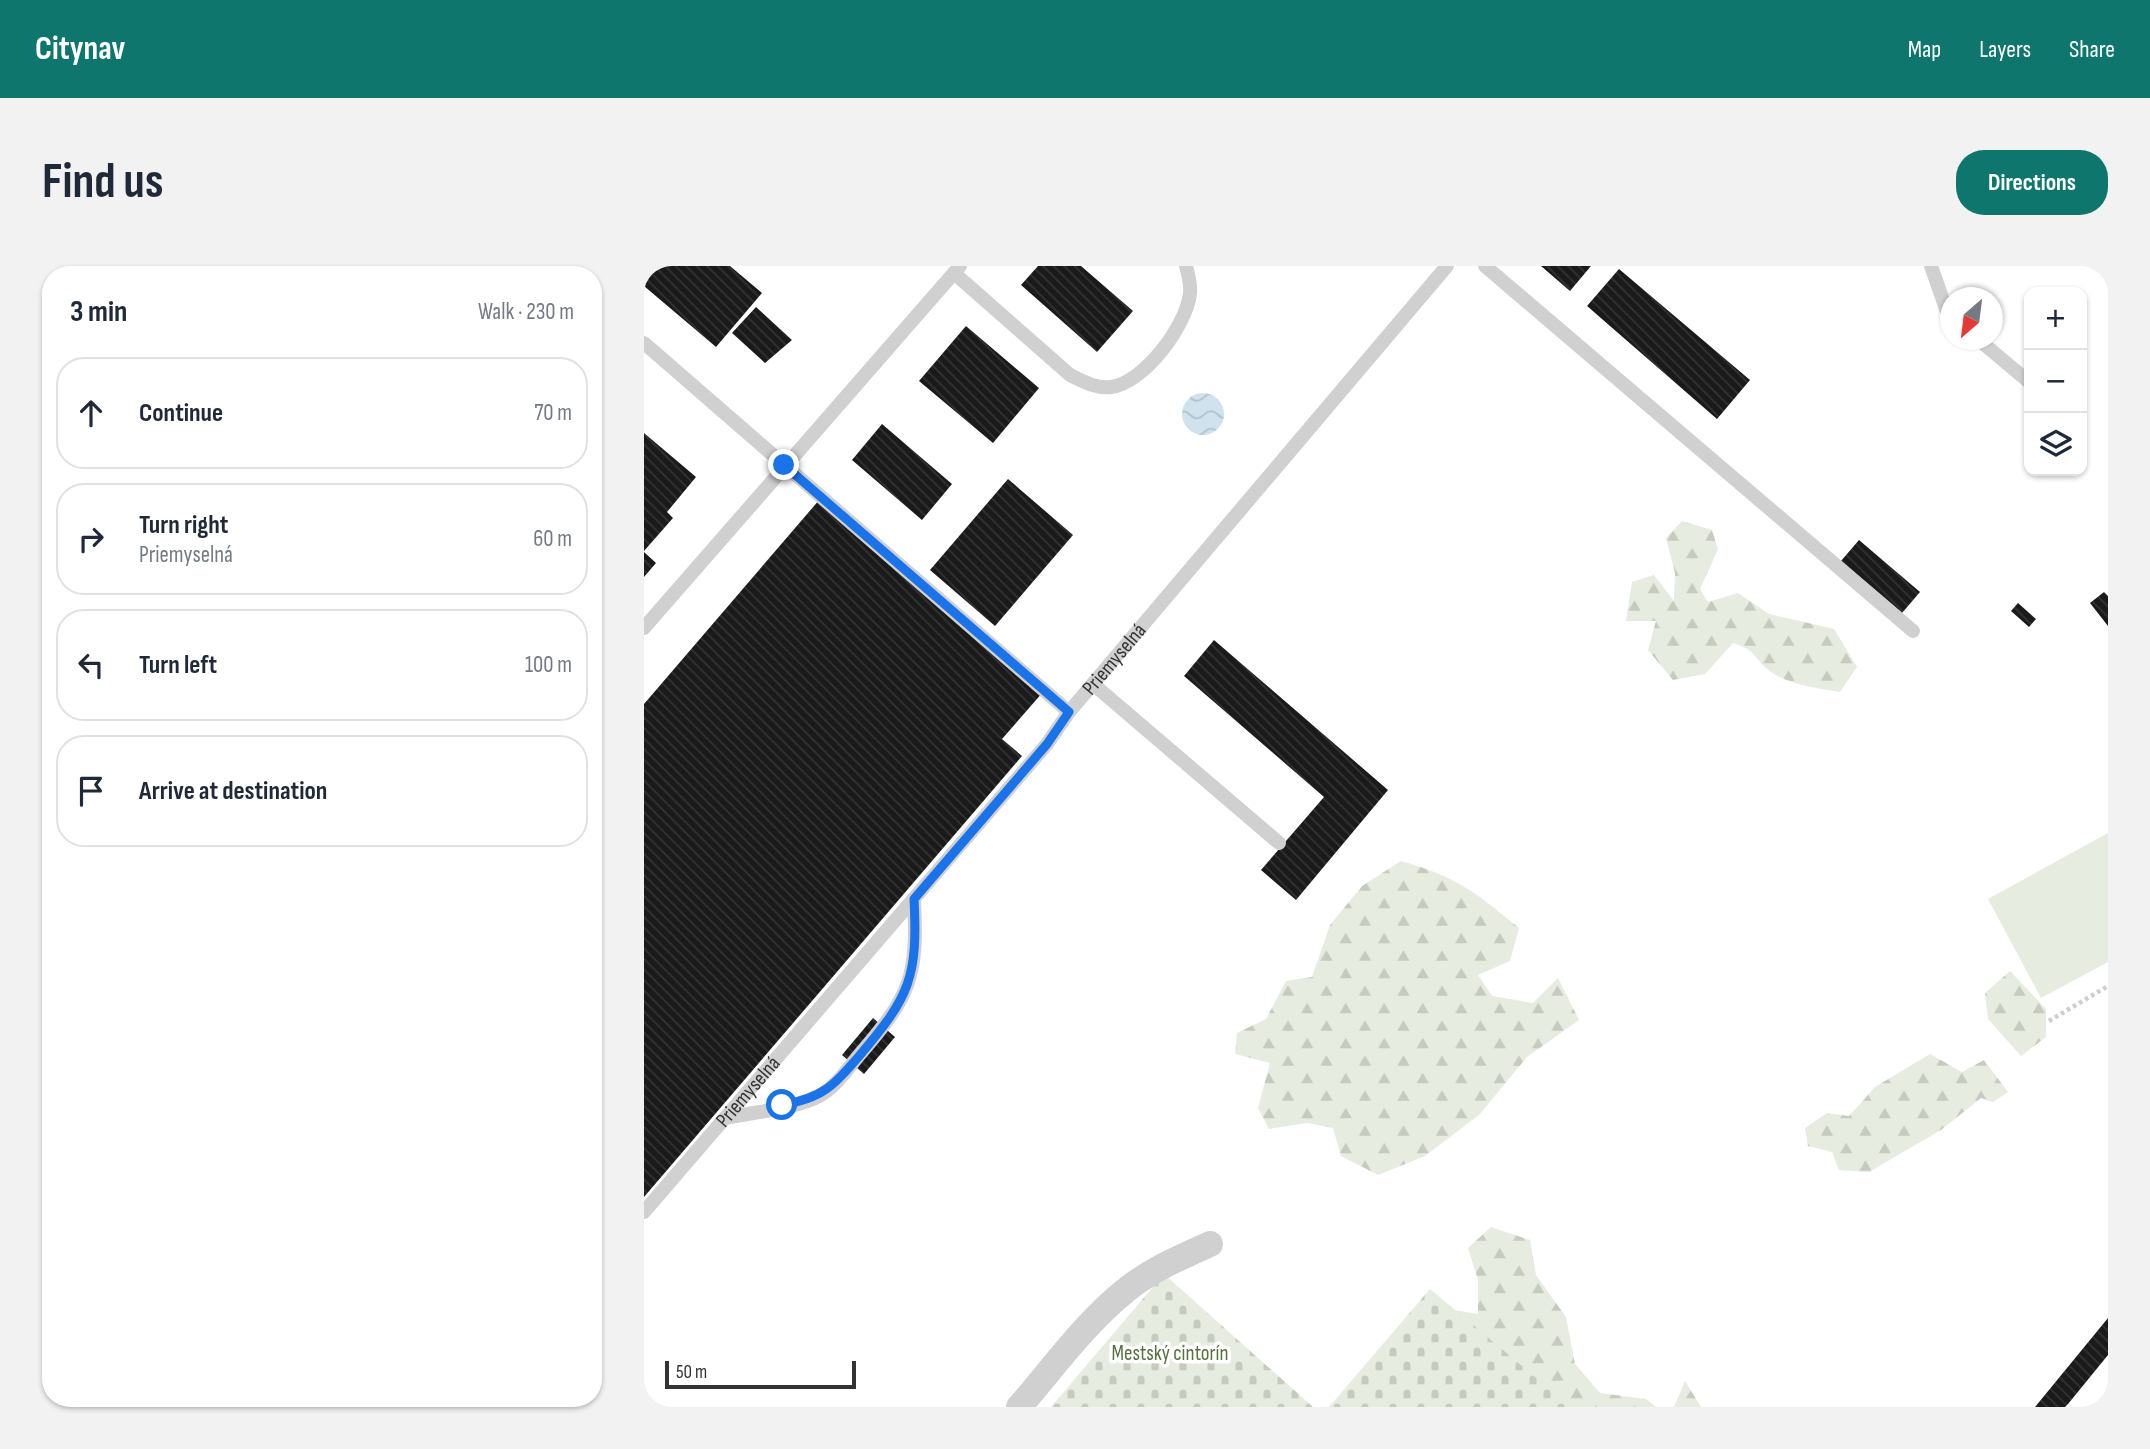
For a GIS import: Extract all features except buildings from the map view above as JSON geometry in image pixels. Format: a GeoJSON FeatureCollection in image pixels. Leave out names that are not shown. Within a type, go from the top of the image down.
{"type":"FeatureCollection","features":[{"type":"Feature","properties":{"kind":"street"},"geometry":{"type":"LineString","coordinates":[[1019,1407],[1101,1312],[1126,1289],[1169,1263],[1210,1244]]}},
{"type":"Feature","properties":{"kind":"lane"},"geometry":{"type":"LineString","coordinates":[[644,628],[957,270],[1070,375],[1090,384],[1109,387],[1128,383],[1148,366],[1173,334],[1186,312],[1191,290],[1186,266]]}},
{"type":"Feature","properties":{"kind":"lane","name":"Priemyselná"},"geometry":{"type":"LineString","coordinates":[[644,1212],[1047,744],[1069,712],[1447,266]]}},
{"type":"Feature","properties":{"kind":"lane"},"geometry":{"type":"LineString","coordinates":[[1485,266],[1913,631]]}},
{"type":"Feature","properties":{"kind":"lane"},"geometry":{"type":"LineString","coordinates":[[1931,266],[1940,294]]}},
{"type":"Feature","properties":{"kind":"lane"},"geometry":{"type":"LineString","coordinates":[[644,343],[1069,712]]}},
{"type":"Feature","properties":{"kind":"lane"},"geometry":{"type":"LineString","coordinates":[[1991,350],[2024,378]]}},
{"type":"Feature","properties":{"kind":"lane"},"geometry":{"type":"LineString","coordinates":[[1093,684],[1279,843]]}},
{"type":"Feature","properties":{"kind":"lane"},"geometry":{"type":"LineString","coordinates":[[725,1118],[804,1101],[820,1096],[835,1084],[895,1014],[903,998],[916,944],[914,899]]}},
{"type":"Feature","properties":{"kind":"path"},"geometry":{"type":"LineString","coordinates":[[2049,1021],[2108,986]]}},
{"type":"Feature","properties":{"kind":"green space"},"geometry":{"type":"Polygon","coordinates":[[[1682,521],[1712,530],[1718,549],[1700,589],[1708,602],[1738,593],[1769,614],[1834,629],[1857,667],[1840,692],[1787,680],[1771,672],[1747,649],[1733,643],[1705,674],[1673,680],[1648,650],[1656,621],[1626,621],[1632,582],[1654,575],[1674,601],[1675,573],[1666,538],[1682,521]]]}},
{"type":"Feature","properties":{"kind":"green space"},"geometry":{"type":"Polygon","coordinates":[[[2108,833],[2108,962],[2041,998],[1988,899],[2108,833]]]}},
{"type":"Feature","properties":{"kind":"green space"},"geometry":{"type":"Polygon","coordinates":[[[1401,861],[1451,879],[1519,928],[1510,961],[1478,975],[1492,996],[1533,1003],[1558,978],[1579,1020],[1527,1057],[1479,1115],[1425,1156],[1378,1175],[1341,1156],[1333,1128],[1307,1123],[1269,1129],[1258,1108],[1270,1063],[1235,1054],[1237,1033],[1266,1019],[1286,981],[1312,977],[1330,925],[1362,886],[1401,861]]]}},
{"type":"Feature","properties":{"kind":"green space"},"geometry":{"type":"Polygon","coordinates":[[[2010,971],[2046,1009],[2046,1037],[2021,1056],[1988,1019],[1985,993],[2010,971]]]}},
{"type":"Feature","properties":{"kind":"green space"},"geometry":{"type":"Polygon","coordinates":[[[1930,1054],[1962,1072],[1984,1060],[2008,1092],[1993,1102],[1981,1098],[1941,1130],[1869,1172],[1839,1170],[1832,1152],[1808,1146],[1805,1128],[1827,1113],[1849,1116],[1875,1087],[1930,1054]]]}},
{"type":"Feature","properties":{"kind":"green space"},"geometry":{"type":"Polygon","coordinates":[[[1491,1227],[1530,1240],[1536,1275],[1566,1317],[1575,1364],[1600,1393],[1646,1399],[1656,1407],[1520,1407],[1437,1307],[1478,1314],[1478,1280],[1468,1248],[1491,1227]]]}},
{"type":"Feature","properties":{"kind":"green space","name":"Mestský cintorín"},"geometry":{"type":"Polygon","coordinates":[[[1164,1274],[1313,1407],[1051,1407],[1164,1274]]]}},
{"type":"Feature","properties":{"kind":"green space"},"geometry":{"type":"Polygon","coordinates":[[[1430,1289],[1571,1407],[1329,1407],[1430,1289]]]}},
{"type":"Feature","properties":{"kind":"green space"},"geometry":{"type":"Polygon","coordinates":[[[1685,1381],[1701,1407],[1674,1407],[1685,1381]]]}},
{"type":"Feature","properties":{"kind":"water"},"geometry":{"type":"Polygon","coordinates":[[[1203,393],[1218,399],[1224,414],[1218,429],[1203,435],[1188,429],[1182,414],[1188,399],[1203,393]]]}},
{"type":"Feature","properties":{"kind":"route"},"geometry":{"type":"LineString","coordinates":[[782,1105],[820,1096],[835,1084],[895,1014],[910,978],[916,944],[914,899],[1047,744],[1069,712],[784,465]]}}]}
